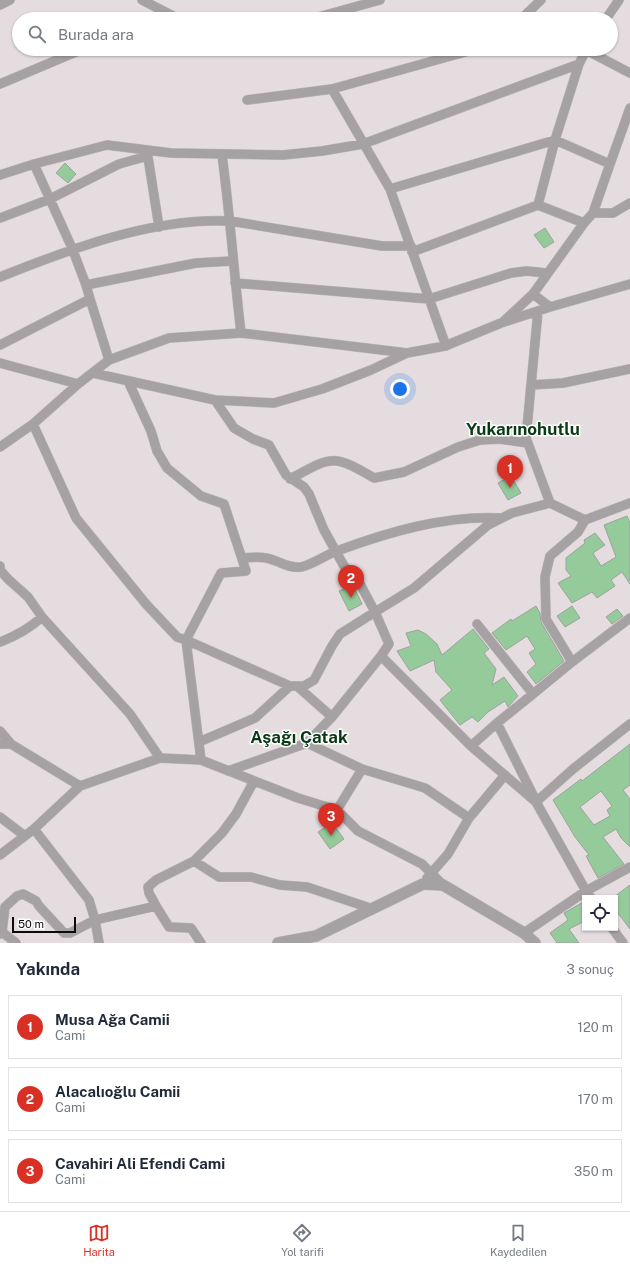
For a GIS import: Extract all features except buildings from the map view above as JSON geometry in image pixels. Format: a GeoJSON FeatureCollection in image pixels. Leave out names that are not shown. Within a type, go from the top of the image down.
{"type":"FeatureCollection","features":[{"type":"Feature","properties":{"kind":"street"},"geometry":{"type":"LineString","coordinates":[[0,5],[10,0]]}},
{"type":"Feature","properties":{"kind":"street"},"geometry":{"type":"LineString","coordinates":[[142,0],[165,12]]}},
{"type":"Feature","properties":{"kind":"street"},"geometry":{"type":"LineString","coordinates":[[337,12],[380,0]]}},
{"type":"Feature","properties":{"kind":"street"},"geometry":{"type":"LineString","coordinates":[[528,12],[541,0]]}},
{"type":"Feature","properties":{"kind":"street"},"geometry":{"type":"LineString","coordinates":[[611,12],[619,0]]}},
{"type":"Feature","properties":{"kind":"street"},"geometry":{"type":"LineString","coordinates":[[0,84],[66,56]]}},
{"type":"Feature","properties":{"kind":"street"},"geometry":{"type":"LineString","coordinates":[[247,100],[332,89],[451,56]]}},
{"type":"Feature","properties":{"kind":"street"},"geometry":{"type":"LineString","coordinates":[[538,205],[555,140],[583,56]]}},
{"type":"Feature","properties":{"kind":"street"},"geometry":{"type":"LineString","coordinates":[[598,56],[630,74]]}},
{"type":"Feature","properties":{"kind":"street"},"geometry":{"type":"LineString","coordinates":[[0,175],[34,164],[107,145],[147,153],[283,155],[322,151],[363,144],[579,64]]}},
{"type":"Feature","properties":{"kind":"street"},"geometry":{"type":"LineString","coordinates":[[332,89],[390,189],[446,346]]}},
{"type":"Feature","properties":{"kind":"street"},"geometry":{"type":"LineString","coordinates":[[502,324],[533,294],[546,273],[593,213],[630,108]]}},
{"type":"Feature","properties":{"kind":"street"},"geometry":{"type":"LineString","coordinates":[[390,189],[555,140],[610,164]]}},
{"type":"Feature","properties":{"kind":"street"},"geometry":{"type":"LineString","coordinates":[[0,218],[50,199],[120,164],[147,153]]}},
{"type":"Feature","properties":{"kind":"street"},"geometry":{"type":"LineString","coordinates":[[147,153],[158,227]]}},
{"type":"Feature","properties":{"kind":"street"},"geometry":{"type":"LineString","coordinates":[[222,155],[230,221],[232,261],[241,333]]}},
{"type":"Feature","properties":{"kind":"street"},"geometry":{"type":"LineString","coordinates":[[34,164],[72,248],[86,285],[109,360]]}},
{"type":"Feature","properties":{"kind":"street"},"geometry":{"type":"LineString","coordinates":[[593,213],[613,213],[630,203]]}},
{"type":"Feature","properties":{"kind":"street"},"geometry":{"type":"LineString","coordinates":[[0,277],[72,248],[158,227],[208,220],[230,221],[382,246],[412,249],[538,205],[584,223]]}},
{"type":"Feature","properties":{"kind":"street"},"geometry":{"type":"LineString","coordinates":[[86,285],[196,263],[232,261]]}},
{"type":"Feature","properties":{"kind":"street"},"geometry":{"type":"LineString","coordinates":[[235,283],[429,299],[511,273],[528,271],[546,273]]}},
{"type":"Feature","properties":{"kind":"street"},"geometry":{"type":"LineString","coordinates":[[93,373],[215,400],[274,402],[329,386],[371,370],[407,353],[446,346],[538,311],[630,284]]}},
{"type":"Feature","properties":{"kind":"street"},"geometry":{"type":"LineString","coordinates":[[533,294],[550,307]]}},
{"type":"Feature","properties":{"kind":"street"},"geometry":{"type":"LineString","coordinates":[[0,345],[90,299]]}},
{"type":"Feature","properties":{"kind":"street"},"geometry":{"type":"LineString","coordinates":[[538,311],[526,438],[550,503]]}},
{"type":"Feature","properties":{"kind":"street"},"geometry":{"type":"LineString","coordinates":[[0,448],[33,424],[78,384],[109,360],[169,338],[241,333],[407,353]]}},
{"type":"Feature","properties":{"kind":"street"},"geometry":{"type":"LineString","coordinates":[[0,363],[78,384]]}},
{"type":"Feature","properties":{"kind":"street"},"geometry":{"type":"LineString","coordinates":[[531,385],[563,383],[630,369]]}},
{"type":"Feature","properties":{"kind":"street"},"geometry":{"type":"LineString","coordinates":[[128,381],[151,431],[157,451],[167,468],[201,496],[224,504],[246,571],[221,573],[186,640],[201,760]]}},
{"type":"Feature","properties":{"kind":"street"},"geometry":{"type":"LineString","coordinates":[[215,400],[234,428],[253,439],[269,445],[290,479],[297,482],[309,494],[324,530],[344,566],[359,582],[375,612],[389,644],[332,717],[307,743],[228,771]]}},
{"type":"Feature","properties":{"kind":"street"},"geometry":{"type":"LineString","coordinates":[[33,424],[76,518],[146,604],[177,637],[294,686],[332,717]]}},
{"type":"Feature","properties":{"kind":"street"},"geometry":{"type":"LineString","coordinates":[[290,479],[317,464],[333,460],[352,465],[374,478],[404,472],[458,447],[480,440],[499,439],[528,443]]}},
{"type":"Feature","properties":{"kind":"street"},"geometry":{"type":"LineString","coordinates":[[199,742],[255,718],[294,686],[304,686],[314,680],[340,634],[414,588],[488,525],[512,513],[550,503],[585,520]]}},
{"type":"Feature","properties":{"kind":"street"},"geometry":{"type":"LineString","coordinates":[[572,662],[546,619],[546,577],[550,556],[578,532],[585,520],[630,503]]}},
{"type":"Feature","properties":{"kind":"street"},"geometry":{"type":"LineString","coordinates":[[242,558],[265,558],[292,567],[301,567],[336,551],[396,532],[477,517],[502,519]]}},
{"type":"Feature","properties":{"kind":"street"},"geometry":{"type":"LineString","coordinates":[[0,566],[0,570],[28,596],[42,617],[130,714],[160,758]]}},
{"type":"Feature","properties":{"kind":"street"},"geometry":{"type":"LineString","coordinates":[[0,642],[18,636],[32,627],[42,617]]}},
{"type":"Feature","properties":{"kind":"street"},"geometry":{"type":"LineString","coordinates":[[471,746],[572,662],[630,618]]}},
{"type":"Feature","properties":{"kind":"street"},"geometry":{"type":"LineString","coordinates":[[477,624],[533,694]]}},
{"type":"Feature","properties":{"kind":"street"},"geometry":{"type":"LineString","coordinates":[[381,656],[471,746],[536,802]]}},
{"type":"Feature","properties":{"kind":"street"},"geometry":{"type":"LineString","coordinates":[[497,723],[536,802],[588,894]]}},
{"type":"Feature","properties":{"kind":"street"},"geometry":{"type":"LineString","coordinates":[[536,802],[573,769],[630,724]]}},
{"type":"Feature","properties":{"kind":"street"},"geometry":{"type":"LineString","coordinates":[[0,730],[11,744],[80,786]]}},
{"type":"Feature","properties":{"kind":"street"},"geometry":{"type":"LineString","coordinates":[[307,743],[362,769],[424,788],[469,818]]}},
{"type":"Feature","properties":{"kind":"street"},"geometry":{"type":"LineString","coordinates":[[0,744],[11,744]]}},
{"type":"Feature","properties":{"kind":"street"},"geometry":{"type":"LineString","coordinates":[[0,855],[34,829],[80,786],[160,758],[201,760],[298,798],[337,810],[358,831],[422,864],[443,885],[524,933],[535,943]]}},
{"type":"Feature","properties":{"kind":"street"},"geometry":{"type":"LineString","coordinates":[[337,810],[362,769]]}},
{"type":"Feature","properties":{"kind":"street"},"geometry":{"type":"LineString","coordinates":[[423,884],[430,873],[448,854],[469,818],[505,775]]}},
{"type":"Feature","properties":{"kind":"street"},"geometry":{"type":"LineString","coordinates":[[201,943],[190,928],[169,927],[149,893],[148,887],[156,880],[194,861],[222,833],[236,814],[254,781]]}},
{"type":"Feature","properties":{"kind":"street"},"geometry":{"type":"LineString","coordinates":[[0,817],[25,836]]}},
{"type":"Feature","properties":{"kind":"street"},"geometry":{"type":"LineString","coordinates":[[34,829],[89,900],[95,920],[99,943]]}},
{"type":"Feature","properties":{"kind":"street"},"geometry":{"type":"LineString","coordinates":[[194,861],[219,877],[251,877],[280,885],[307,887],[373,909]]}},
{"type":"Feature","properties":{"kind":"street"},"geometry":{"type":"LineString","coordinates":[[524,933],[630,867]]}},
{"type":"Feature","properties":{"kind":"street"},"geometry":{"type":"LineString","coordinates":[[278,943],[295,942],[316,936],[423,884],[443,885]]}},
{"type":"Feature","properties":{"kind":"street"},"geometry":{"type":"LineString","coordinates":[[16,943],[1,933],[5,907],[17,896],[24,894],[36,901],[64,933],[70,933],[95,920],[156,906]]}},
{"type":"Feature","properties":{"kind":"street"},"geometry":{"type":"LineString","coordinates":[[614,931],[623,943]]}},
{"type":"Feature","properties":{"kind":"place","name":"Musa Ağa Camii"},"geometry":{"type":"Point","coordinates":[510,488]}},
{"type":"Feature","properties":{"kind":"place","name":"Alacalıoğlu Camii"},"geometry":{"type":"Point","coordinates":[351,598]}},
{"type":"Feature","properties":{"kind":"place","name":"Cavahiri Ali Efendi Cami"},"geometry":{"type":"Point","coordinates":[331,836]}},
{"type":"Feature","properties":{"kind":"district","name":"Yukarınohutlu"},"geometry":{"type":"Point","coordinates":[523,429]}},
{"type":"Feature","properties":{"kind":"district","name":"Aşağı Çatak"},"geometry":{"type":"Point","coordinates":[299,737]}}]}
